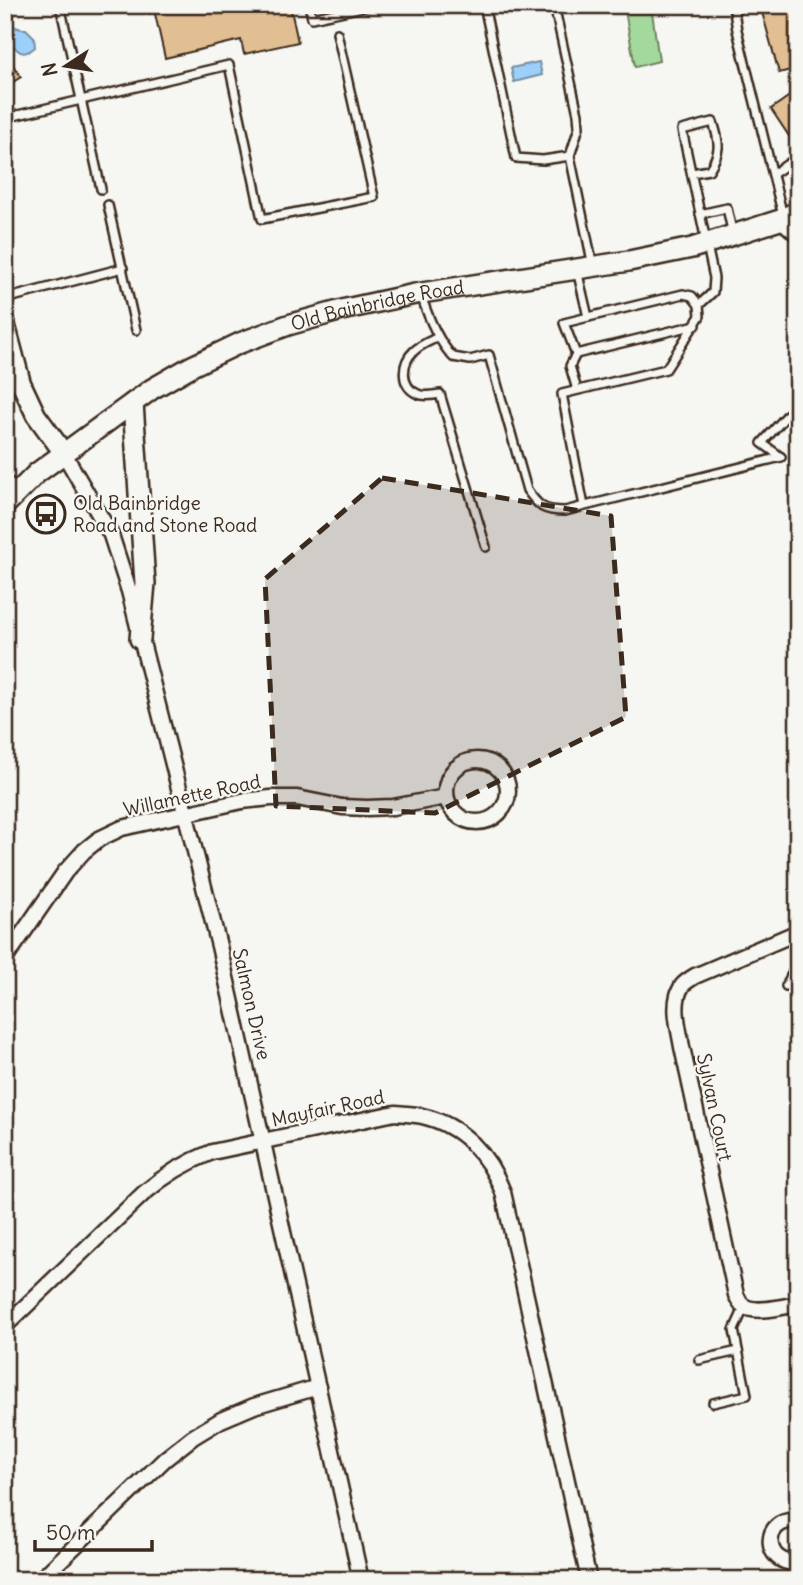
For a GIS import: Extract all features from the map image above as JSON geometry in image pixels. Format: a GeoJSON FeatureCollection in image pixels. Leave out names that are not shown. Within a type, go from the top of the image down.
{"type":"FeatureCollection","features":[{"type":"Feature","properties":{"kind":"main road","name":"Old Bainbridge Road"},"geometry":{"type":"LineString","coordinates":[[5,505],[13,484],[37,473],[152,389],[240,343],[288,325],[346,309],[420,294],[629,261],[793,221]]}},
{"type":"Feature","properties":{"kind":"main road"},"geometry":{"type":"LineString","coordinates":[[133,403],[145,583],[140,639]]}},
{"type":"Feature","properties":{"kind":"street"},"geometry":{"type":"LineString","coordinates":[[5,323],[21,383],[36,415],[63,452]]}},
{"type":"Feature","properties":{"kind":"street","name":"Salmon Drive"},"geometry":{"type":"LineString","coordinates":[[63,452],[111,535],[128,591],[219,946],[360,1580]]}},
{"type":"Feature","properties":{"kind":"street"},"geometry":{"type":"LineString","coordinates":[[472,760],[491,763],[506,779],[507,800],[503,809],[485,822],[462,819],[453,812],[446,797],[447,780],[453,771],[472,760]]}},
{"type":"Feature","properties":{"kind":"street","name":"Willamette Road"},"geometry":{"type":"LineString","coordinates":[[5,959],[65,872],[99,839],[122,828],[242,801],[271,798],[297,798],[342,807],[367,808],[393,807],[446,797]]}},
{"type":"Feature","properties":{"kind":"street","name":"Sylvan Court"},"geometry":{"type":"LineString","coordinates":[[745,1306],[736,1295],[682,1047],[677,995],[683,984],[695,976],[798,932]]}},
{"type":"Feature","properties":{"kind":"street","name":"Mayfair Road"},"geometry":{"type":"LineString","coordinates":[[5,1325],[144,1193],[163,1177],[190,1161],[212,1152],[395,1113],[439,1121],[471,1142],[483,1154],[503,1192],[589,1580]]}},
{"type":"Feature","properties":{"kind":"street"},"geometry":{"type":"LineString","coordinates":[[745,1306],[760,1310],[798,1304]]}},
{"type":"Feature","properties":{"kind":"street"},"geometry":{"type":"LineString","coordinates":[[40,1580],[165,1459],[193,1437],[221,1420],[254,1406],[317,1387]]}},
{"type":"Feature","properties":{"kind":"street"},"geometry":{"type":"LineString","coordinates":[[797,1567],[775,1556],[770,1541],[775,1527],[781,1522],[798,1521]]}},
{"type":"Feature","properties":{"kind":"lane"},"geometry":{"type":"LineString","coordinates":[[60,5],[101,189]]}},
{"type":"Feature","properties":{"kind":"lane"},"geometry":{"type":"LineString","coordinates":[[309,5],[312,18],[372,5]]}},
{"type":"Feature","properties":{"kind":"lane"},"geometry":{"type":"LineString","coordinates":[[484,5],[516,158],[544,160],[570,156]]}},
{"type":"Feature","properties":{"kind":"lane"},"geometry":{"type":"LineString","coordinates":[[554,5],[579,127],[570,156],[585,268],[588,317]]}},
{"type":"Feature","properties":{"kind":"lane"},"geometry":{"type":"LineString","coordinates":[[733,5],[773,174],[793,221]]}},
{"type":"Feature","properties":{"kind":"lane"},"geometry":{"type":"LineString","coordinates":[[5,118],[229,65],[261,219],[374,197],[337,33]]}},
{"type":"Feature","properties":{"kind":"lane"},"geometry":{"type":"LineString","coordinates":[[692,173],[709,170],[718,156],[712,122],[682,130],[714,278],[713,292],[699,305]]}},
{"type":"Feature","properties":{"kind":"lane"},"geometry":{"type":"LineString","coordinates":[[773,174],[798,158]]}},
{"type":"Feature","properties":{"kind":"lane"},"geometry":{"type":"LineString","coordinates":[[108,205],[136,330]]}},
{"type":"Feature","properties":{"kind":"lane"},"geometry":{"type":"LineString","coordinates":[[700,214],[727,208],[734,235]]}},
{"type":"Feature","properties":{"kind":"lane"},"geometry":{"type":"LineString","coordinates":[[5,299],[123,268]]}},
{"type":"Feature","properties":{"kind":"lane"},"geometry":{"type":"LineString","coordinates":[[420,294],[438,337],[453,357],[470,360],[489,355],[527,490],[538,506],[551,511],[565,511],[781,457],[762,443],[798,403]]}},
{"type":"Feature","properties":{"kind":"lane"},"geometry":{"type":"LineString","coordinates":[[577,390],[570,366],[576,354],[564,323],[683,294],[692,296],[699,305],[700,316],[696,325],[666,369],[562,394],[584,506]]}},
{"type":"Feature","properties":{"kind":"lane"},"geometry":{"type":"LineString","coordinates":[[576,354],[696,325]]}},
{"type":"Feature","properties":{"kind":"lane"},"geometry":{"type":"LineString","coordinates":[[438,337],[414,351],[405,363],[403,373],[407,384],[415,393],[428,396],[440,394],[486,547]]}},
{"type":"Feature","properties":{"kind":"lane"},"geometry":{"type":"LineString","coordinates":[[786,986],[798,961]]}},
{"type":"Feature","properties":{"kind":"lane"},"geometry":{"type":"LineString","coordinates":[[713,1403],[747,1395],[734,1330],[745,1306]]}},
{"type":"Feature","properties":{"kind":"lane"},"geometry":{"type":"LineString","coordinates":[[699,1360],[738,1351]]}},
{"type":"Feature","properties":{"kind":"highlighted area"},"geometry":{"type":"Polygon","coordinates":[[[382,478],[611,516],[626,717],[435,813],[276,806],[265,579],[382,478]]]}},
{"type":"Feature","properties":{"kind":"green space"},"geometry":{"type":"Polygon","coordinates":[[[624,5],[651,5],[659,61],[635,67],[624,5]]]}},
{"type":"Feature","properties":{"kind":"water"},"geometry":{"type":"Polygon","coordinates":[[[5,24],[26,29],[34,37],[35,47],[24,53],[16,49],[11,42],[5,40],[5,24]]]}},
{"type":"Feature","properties":{"kind":"water"},"geometry":{"type":"Polygon","coordinates":[[[539,62],[542,75],[514,82],[511,68],[539,62]]]}},
{"type":"Feature","properties":{"kind":"building"},"geometry":{"type":"Polygon","coordinates":[[[153,5],[290,5],[298,42],[244,54],[241,40],[165,58],[153,5]]]}},
{"type":"Feature","properties":{"kind":"building"},"geometry":{"type":"Polygon","coordinates":[[[760,5],[794,5],[798,19],[798,68],[779,73],[760,5]]]}},
{"type":"Feature","properties":{"kind":"building"},"geometry":{"type":"Polygon","coordinates":[[[5,54],[21,77],[5,87],[5,54]]]}},
{"type":"Feature","properties":{"kind":"building"},"geometry":{"type":"Polygon","coordinates":[[[798,90],[798,130],[789,136],[771,109],[798,90]]]}},
{"type":"Feature","properties":{"kind":"place","name":"Old Bainbridge Road and Stone Road"},"geometry":{"type":"Point","coordinates":[46,514]}}]}
